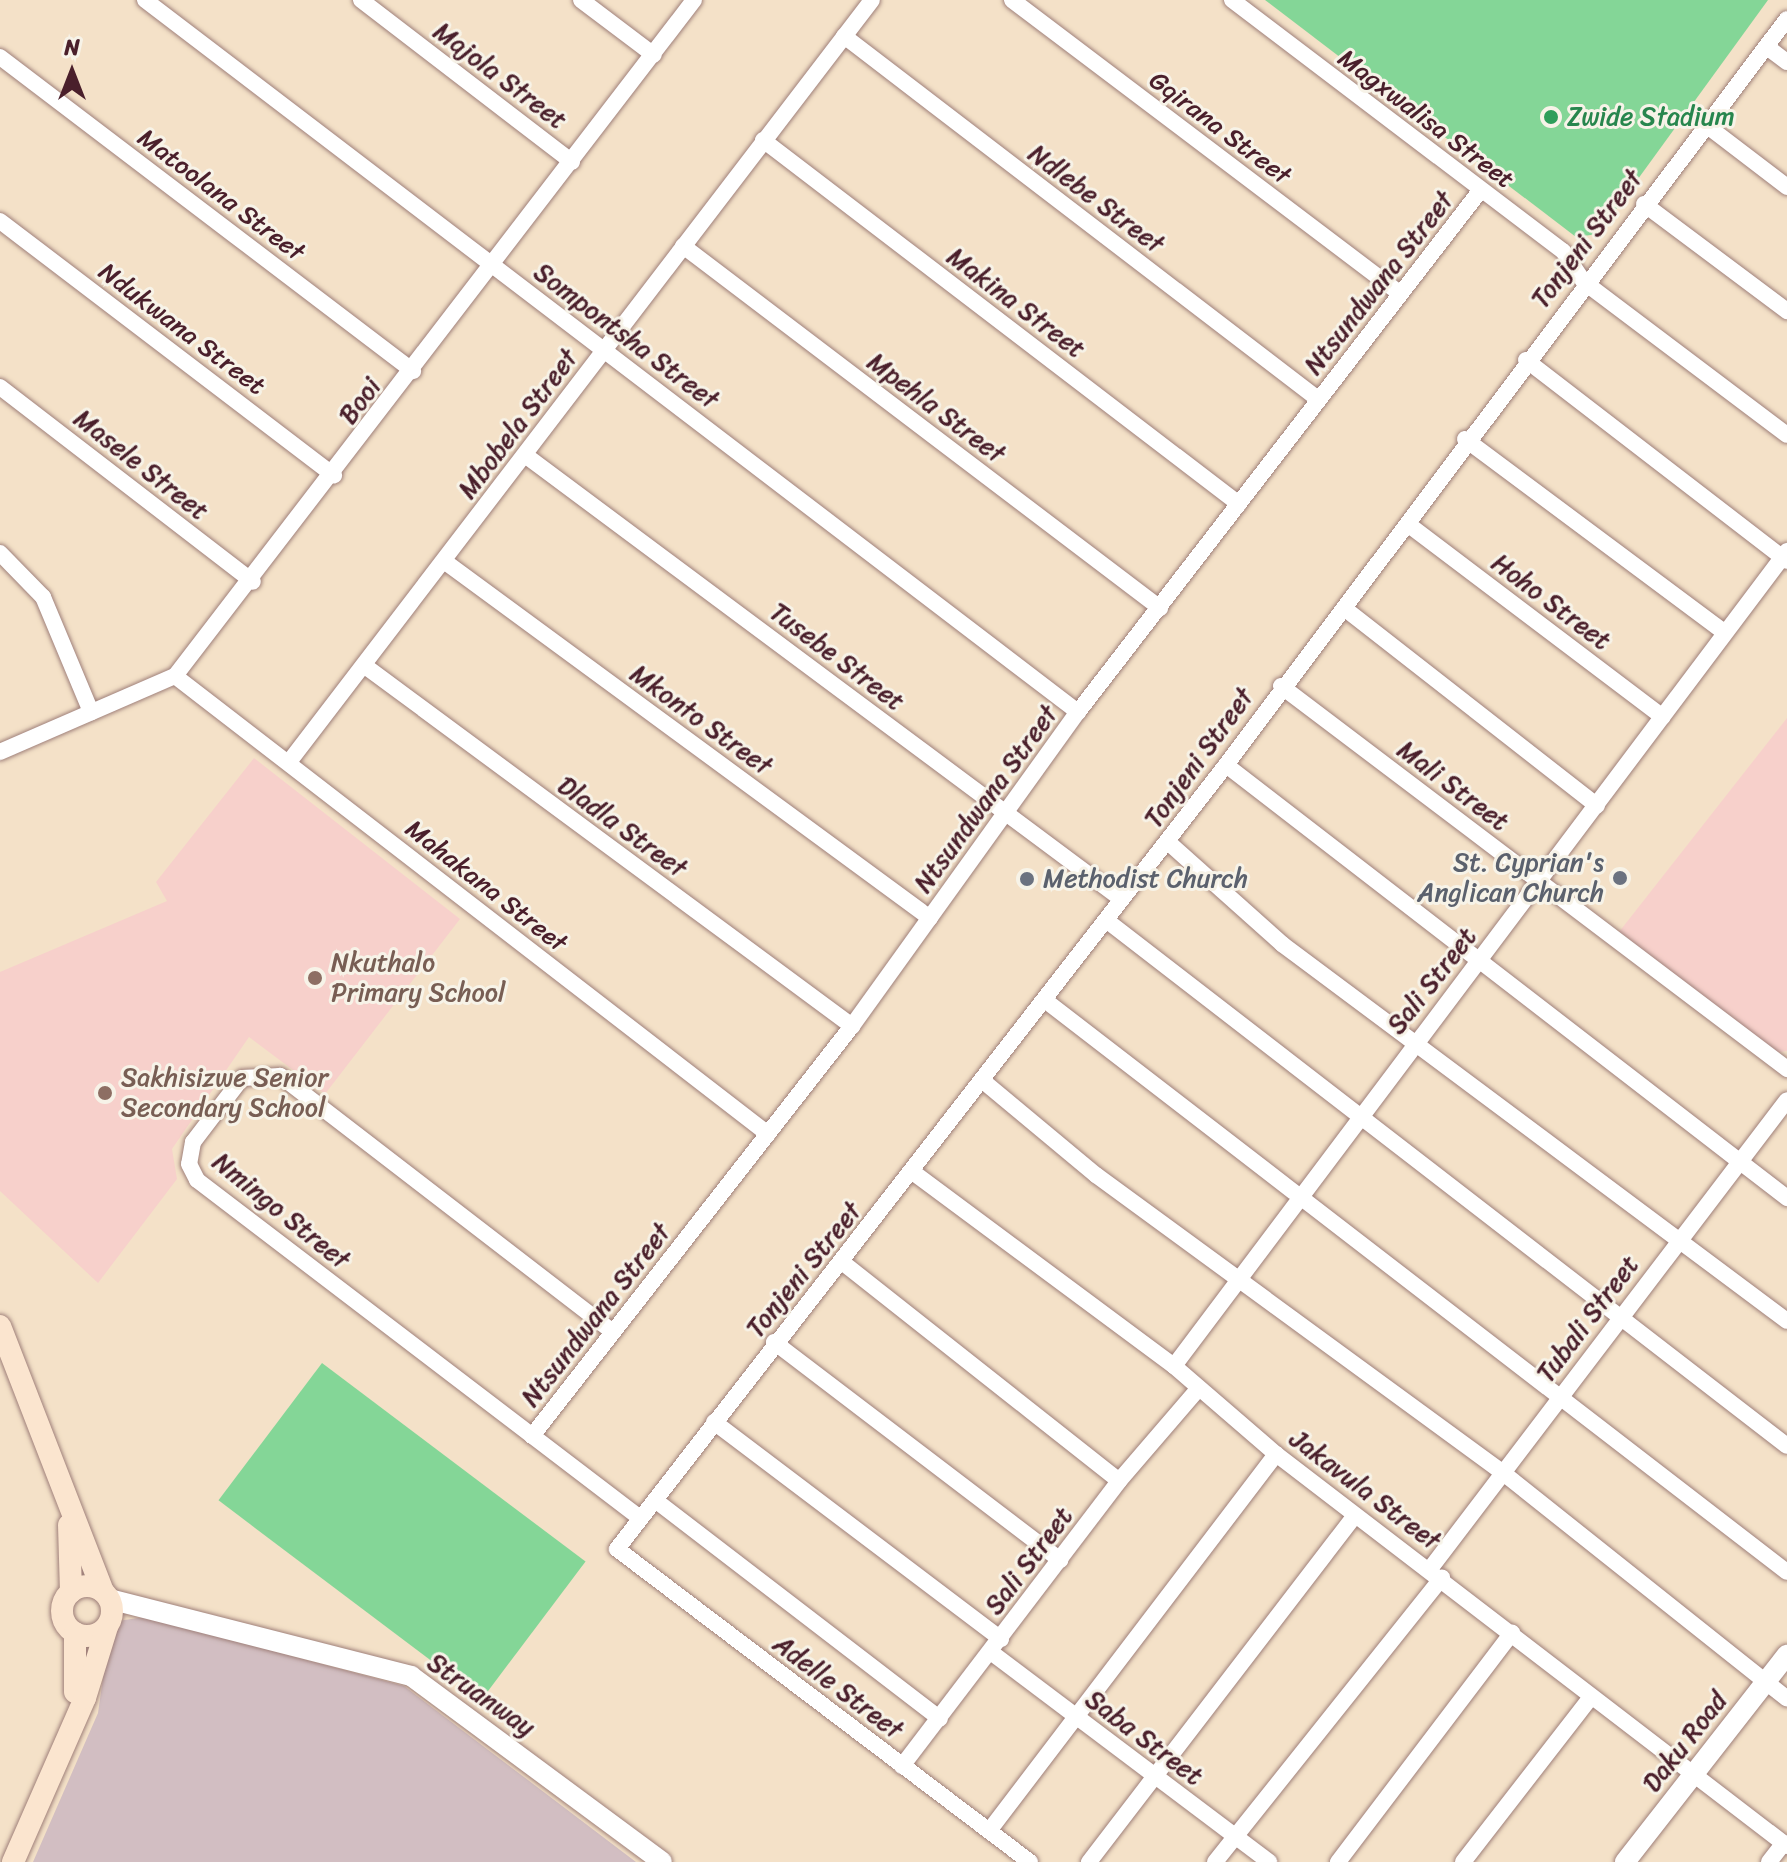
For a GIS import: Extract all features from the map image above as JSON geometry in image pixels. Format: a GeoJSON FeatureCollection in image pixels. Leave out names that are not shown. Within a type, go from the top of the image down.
{"type":"FeatureCollection","features":[{"type":"Feature","properties":{"kind":"main road"},"geometry":{"type":"LineString","coordinates":[[0,1326],[107,1609],[62,1752],[13,1862]]}},
{"type":"Feature","properties":{"kind":"main road"},"geometry":{"type":"LineString","coordinates":[[62,1484],[71,1592],[63,1617],[75,1633],[80,1663],[62,1752]]}},
{"type":"Feature","properties":{"kind":"main road"},"geometry":{"type":"LineString","coordinates":[[71,1592],[107,1609]]}},
{"type":"Feature","properties":{"kind":"main road"},"geometry":{"type":"LineString","coordinates":[[75,1633],[107,1609]]}},
{"type":"Feature","properties":{"kind":"street","name":"Sompontsha Street"},"geometry":{"type":"LineString","coordinates":[[145,0],[494,268],[605,348],[1078,712]]}},
{"type":"Feature","properties":{"kind":"street","name":"Majola Street"},"geometry":{"type":"LineString","coordinates":[[361,0],[572,162]]}},
{"type":"Feature","properties":{"kind":"street"},"geometry":{"type":"LineString","coordinates":[[581,0],[654,55]]}},
{"type":"Feature","properties":{"kind":"street","name":"Booi"},"geometry":{"type":"LineString","coordinates":[[0,752],[175,676],[253,582],[494,268],[694,0]]}},
{"type":"Feature","properties":{"kind":"street","name":"Mbobela Street"},"geometry":{"type":"LineString","coordinates":[[289,762],[872,0]]}},
{"type":"Feature","properties":{"kind":"street","name":"Gqirana Street"},"geometry":{"type":"LineString","coordinates":[[1012,0],[1399,293]]}},
{"type":"Feature","properties":{"kind":"street","name":"Magxwalisa Street"},"geometry":{"type":"LineString","coordinates":[[1232,0],[1563,251],[1584,282],[1787,435]]}},
{"type":"Feature","properties":{"kind":"street","name":"Tonjeni Street"},"geometry":{"type":"LineString","coordinates":[[617,1549],[774,1342],[914,1173],[1046,1001],[1120,898],[1168,842],[1281,686],[1409,525],[1465,439],[1787,19]]}},
{"type":"Feature","properties":{"kind":"street","name":"Ndlebe Street"},"geometry":{"type":"LineString","coordinates":[[844,36],[1319,400]]}},
{"type":"Feature","properties":{"kind":"street"},"geometry":{"type":"LineString","coordinates":[[1767,47],[1787,62]]}},
{"type":"Feature","properties":{"kind":"street","name":"Matoolana Street"},"geometry":{"type":"LineString","coordinates":[[0,57],[413,371]]}},
{"type":"Feature","properties":{"kind":"street"},"geometry":{"type":"LineString","coordinates":[[1706,125],[1787,187]]}},
{"type":"Feature","properties":{"kind":"street","name":"Makina Street"},"geometry":{"type":"LineString","coordinates":[[763,140],[1239,504]]}},
{"type":"Feature","properties":{"kind":"street","name":"Ntsundwana Street"},"geometry":{"type":"LineString","coordinates":[[532,1436],[852,1026],[1008,815],[1078,712],[1480,191]]}},
{"type":"Feature","properties":{"kind":"street"},"geometry":{"type":"LineString","coordinates":[[1644,204],[1787,311]]}},
{"type":"Feature","properties":{"kind":"street","name":"Ndukwana Street"},"geometry":{"type":"LineString","coordinates":[[0,221],[334,475]]}},
{"type":"Feature","properties":{"kind":"street","name":"Mpehla Street"},"geometry":{"type":"LineString","coordinates":[[683,246],[1160,608]]}},
{"type":"Feature","properties":{"kind":"street"},"geometry":{"type":"LineString","coordinates":[[1526,360],[1785,556]]}},
{"type":"Feature","properties":{"kind":"street","name":"Masele Street"},"geometry":{"type":"LineString","coordinates":[[0,387],[253,582]]}},
{"type":"Feature","properties":{"kind":"street"},"geometry":{"type":"LineString","coordinates":[[1465,439],[1724,632]]}},
{"type":"Feature","properties":{"kind":"street","name":"Tusebe Street"},"geometry":{"type":"LineString","coordinates":[[525,455],[1120,898]]}},
{"type":"Feature","properties":{"kind":"street","name":"Hoho Street"},"geometry":{"type":"LineString","coordinates":[[1409,525],[1663,717]]}},
{"type":"Feature","properties":{"kind":"street"},"geometry":{"type":"LineString","coordinates":[[0,553],[43,597],[91,712]]}},
{"type":"Feature","properties":{"kind":"street","name":"Sali Street"},"geometry":{"type":"LineString","coordinates":[[1174,1366],[1302,1198],[1414,1042],[1785,556]]}},
{"type":"Feature","properties":{"kind":"street","name":"Mkonto Street"},"geometry":{"type":"LineString","coordinates":[[444,561],[930,918]]}},
{"type":"Feature","properties":{"kind":"street"},"geometry":{"type":"LineString","coordinates":[[1344,608],[1597,806]]}},
{"type":"Feature","properties":{"kind":"street","name":"Dladla Street"},"geometry":{"type":"LineString","coordinates":[[365,666],[852,1026]]}},
{"type":"Feature","properties":{"kind":"street","name":"Mahakana Street"},"geometry":{"type":"LineString","coordinates":[[175,676],[768,1134]]}},
{"type":"Feature","properties":{"kind":"street","name":"Mali Street"},"geometry":{"type":"LineString","coordinates":[[1281,686],[1787,1069]]}},
{"type":"Feature","properties":{"kind":"street"},"geometry":{"type":"LineString","coordinates":[[1226,765],[1477,962],[1787,1198]]}},
{"type":"Feature","properties":{"kind":"street"},"geometry":{"type":"LineString","coordinates":[[1168,842],[1282,944],[1681,1237],[1787,1321]]}},
{"type":"Feature","properties":{"kind":"street"},"geometry":{"type":"LineString","coordinates":[[1106,920],[1357,1120],[1620,1314],[1787,1446]]}},
{"type":"Feature","properties":{"kind":"street"},"geometry":{"type":"LineString","coordinates":[[1046,1001],[1561,1394],[1787,1572]]}},
{"type":"Feature","properties":{"kind":"street","name":"Nmingo Street"},"geometry":{"type":"LineString","coordinates":[[613,1332],[280,1076],[242,1078],[193,1142],[189,1164],[197,1180],[640,1518]]}},
{"type":"Feature","properties":{"kind":"street"},"geometry":{"type":"LineString","coordinates":[[983,1081],[1096,1175],[1240,1277],[1502,1472],[1787,1699]]}},
{"type":"Feature","properties":{"kind":"street","name":"Tubali Street"},"geometry":{"type":"LineString","coordinates":[[1215,1862],[1436,1573],[1502,1472],[1620,1314],[1787,1100]]}},
{"type":"Feature","properties":{"kind":"street","name":"Jakavula Street"},"geometry":{"type":"LineString","coordinates":[[914,1173],[1174,1366],[1276,1454],[1436,1573],[1591,1697],[1785,1845]]}},
{"type":"Feature","properties":{"kind":"street"},"geometry":{"type":"LineString","coordinates":[[842,1262],[1119,1481]]}},
{"type":"Feature","properties":{"kind":"street"},"geometry":{"type":"LineString","coordinates":[[774,1342],[1060,1560]]}},
{"type":"Feature","properties":{"kind":"street","name":"Sali Street"},"geometry":{"type":"LineString","coordinates":[[902,1766],[997,1646],[1119,1481],[1198,1389]]}},
{"type":"Feature","properties":{"kind":"street","name":"Saba Street"},"geometry":{"type":"LineString","coordinates":[[714,1422],[997,1646],[1077,1718],[1269,1862]]}},
{"type":"Feature","properties":{"kind":"street"},"geometry":{"type":"LineString","coordinates":[[989,1831],[1276,1454]]}},
{"type":"Feature","properties":{"kind":"street"},"geometry":{"type":"LineString","coordinates":[[655,1500],[940,1719]]}},
{"type":"Feature","properties":{"kind":"street"},"geometry":{"type":"LineString","coordinates":[[1089,1862],[1355,1515]]}},
{"type":"Feature","properties":{"kind":"street","name":"Adelle Street"},"geometry":{"type":"LineString","coordinates":[[617,1549],[1030,1862]]}},
{"type":"Feature","properties":{"kind":"street","name":"Struanway"},"geometry":{"type":"LineString","coordinates":[[107,1609],[147,1612],[373,1661],[411,1676],[662,1862]]}},
{"type":"Feature","properties":{"kind":"street"},"geometry":{"type":"LineString","coordinates":[[1338,1862],[1512,1633]]}},
{"type":"Feature","properties":{"kind":"street","name":"Daku Road"},"geometry":{"type":"LineString","coordinates":[[1625,1862],[1787,1655]]}},
{"type":"Feature","properties":{"kind":"street"},"geometry":{"type":"LineString","coordinates":[[1463,1862],[1591,1697]]}},
{"type":"Feature","properties":{"kind":"street"},"geometry":{"type":"LineString","coordinates":[[1769,1862],[1785,1845]]}},
{"type":"Feature","properties":{"kind":"shaded area"},"geometry":{"type":"Polygon","coordinates":[[[1787,718],[1787,1051],[1772,1053],[1619,932],[1787,718]]]}},
{"type":"Feature","properties":{"kind":"shaded area"},"geometry":{"type":"Polygon","coordinates":[[[254,758],[460,919],[325,1094],[249,1037],[172,1149],[177,1179],[98,1283],[0,1191],[0,972],[167,901],[156,882],[254,758]]]}},
{"type":"Feature","properties":{"kind":"shaded area"},"geometry":{"type":"Polygon","coordinates":[[[145,1617],[404,1686],[636,1862],[33,1862],[98,1713],[111,1622],[145,1617]]]}},
{"type":"Feature","properties":{"kind":"green space","name":"Zwide Stadium"},"geometry":{"type":"Polygon","coordinates":[[[1265,0],[1768,0],[1598,234],[1576,237],[1265,0]]]}},
{"type":"Feature","properties":{"kind":"green space"},"geometry":{"type":"Polygon","coordinates":[[[322,1363],[586,1562],[482,1699],[218,1500],[322,1363]]]}},
{"type":"Feature","properties":{"kind":"place","name":"Zwide Stadium"},"geometry":{"type":"Point","coordinates":[1551,117]}},
{"type":"Feature","properties":{"kind":"place","name":"St. Cyprian's Anglican Church"},"geometry":{"type":"Point","coordinates":[1620,878]}},
{"type":"Feature","properties":{"kind":"place","name":"Methodist Church"},"geometry":{"type":"Point","coordinates":[1027,879]}},
{"type":"Feature","properties":{"kind":"place","name":"Nkuthalo Primary School"},"geometry":{"type":"Point","coordinates":[315,978]}},
{"type":"Feature","properties":{"kind":"place","name":"Sakhisizwe Senior Secondary School"},"geometry":{"type":"Point","coordinates":[105,1093]}}]}
